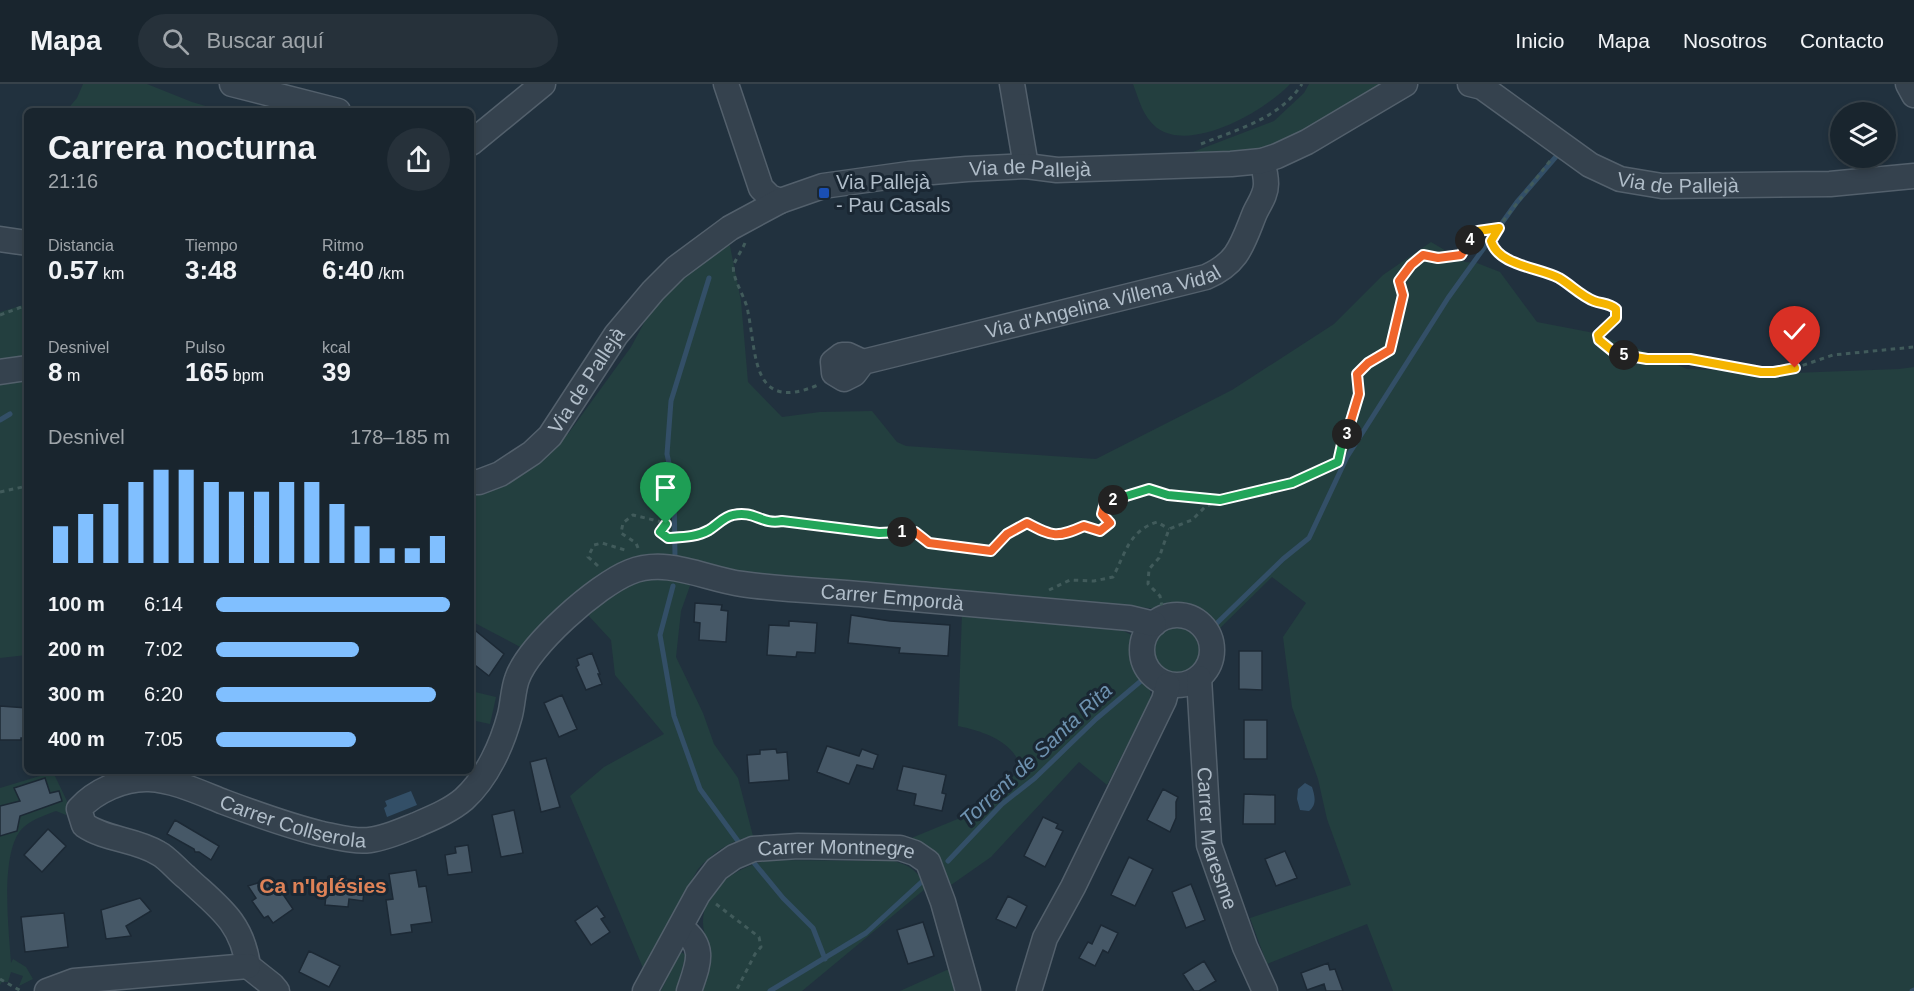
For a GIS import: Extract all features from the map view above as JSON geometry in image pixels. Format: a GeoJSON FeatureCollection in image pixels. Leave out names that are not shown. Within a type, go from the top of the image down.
{"type":"FeatureCollection","features":[{"type":"Feature","properties":{"kind":"street"},"geometry":{"type":"LineString","coordinates":[[232,84],[326,108]]}},
{"type":"Feature","properties":{"kind":"street"},"geometry":{"type":"LineString","coordinates":[[474,141],[543,84]]}},
{"type":"Feature","properties":{"kind":"street"},"geometry":{"type":"LineString","coordinates":[[726,84],[761,188],[770,197],[780,201]]}},
{"type":"Feature","properties":{"kind":"street"},"geometry":{"type":"LineString","coordinates":[[1012,84],[1026,166]]}},
{"type":"Feature","properties":{"kind":"street","name":"Via de Pallejà"},"geometry":{"type":"LineString","coordinates":[[474,483],[500,474],[532,453],[550,436],[616,335],[652,291],[676,268],[730,228],[780,201],[823,186],[943,171],[1026,166],[1057,170],[1262,161],[1307,142],[1405,84]]}},
{"type":"Feature","properties":{"kind":"street"},"geometry":{"type":"LineString","coordinates":[[1908,84],[1914,95]]}},
{"type":"Feature","properties":{"kind":"street","name":"Via de Pallejà"},"geometry":{"type":"LineString","coordinates":[[1478,85],[1590,165],[1641,184],[1662,186],[1830,184],[1913,175]]}},
{"type":"Feature","properties":{"kind":"street","name":"Via d'Angelina Villena Vidal"},"geometry":{"type":"LineString","coordinates":[[834,373],[833,362],[842,355],[848,355],[863,362],[1216,273],[1239,252],[1264,197],[1266,185],[1262,161]]}},
{"type":"Feature","properties":{"kind":"street"},"geometry":{"type":"LineString","coordinates":[[0,239],[24,243]]}},
{"type":"Feature","properties":{"kind":"street"},"geometry":{"type":"LineString","coordinates":[[0,372],[24,368]]}},
{"type":"Feature","properties":{"kind":"street","name":"Carrer Empordà"},"geometry":{"type":"LineString","coordinates":[[630,572],[649,567],[668,567],[740,584],[1159,620]]}},
{"type":"Feature","properties":{"kind":"street","name":"Carrer Collserola"},"geometry":{"type":"LineString","coordinates":[[248,966],[245,947],[236,928],[222,909],[159,853],[105,836],[84,825],[79,809],[90,797],[130,781],[148,778],[200,793],[309,831],[348,840],[370,840],[394,834],[440,815],[463,800],[488,770],[510,715],[517,678],[532,653],[570,614],[599,590],[630,572]]}},
{"type":"Feature","properties":{"kind":"street"},"geometry":{"type":"LineString","coordinates":[[1180,615],[1204,627],[1210,639],[1212,652],[1209,666],[1199,678],[1189,684],[1168,685],[1150,673],[1144,663],[1142,648],[1145,635],[1159,620],[1180,615]]}},
{"type":"Feature","properties":{"kind":"street","name":"Carrer Maresme"},"geometry":{"type":"LineString","coordinates":[[1199,678],[1209,845],[1245,947],[1265,991]]}},
{"type":"Feature","properties":{"kind":"street"},"geometry":{"type":"LineString","coordinates":[[1029,991],[1045,938],[1096,841],[1164,700],[1168,685]]}},
{"type":"Feature","properties":{"kind":"street","name":"Carrer Montnegre"},"geometry":{"type":"LineString","coordinates":[[645,991],[694,901],[717,869],[734,857],[753,849],[798,846],[900,848],[915,853],[928,862],[943,902],[968,991]]}},
{"type":"Feature","properties":{"kind":"street"},"geometry":{"type":"LineString","coordinates":[[681,928],[695,942],[699,957],[689,991]]}},
{"type":"Feature","properties":{"kind":"street"},"geometry":{"type":"LineString","coordinates":[[47,991],[74,981],[248,966],[277,991]]}},
{"type":"Feature","properties":{"kind":"path"},"geometry":{"type":"LineString","coordinates":[[1199,145],[1268,116],[1283,106],[1302,84]]}},
{"type":"Feature","properties":{"kind":"path"},"geometry":{"type":"LineString","coordinates":[[1560,145],[1536,182],[1517,202],[1491,241],[1494,249],[1509,260],[1560,278],[1579,293],[1596,302],[1610,304],[1616,309],[1616,318],[1598,335],[1603,346],[1615,353],[1647,359],[1690,359],[1774,372],[1795,368],[1833,355],[1914,347]]}},
{"type":"Feature","properties":{"kind":"path"},"geometry":{"type":"LineString","coordinates":[[1159,620],[1160,596],[1148,584],[1149,569],[1159,558],[1169,529],[1192,520],[1205,507],[1220,500],[1292,483],[1338,462],[1359,394],[1357,374],[1368,363],[1390,350],[1403,295],[1399,281],[1411,265],[1423,255],[1438,258],[1461,255],[1478,231],[1499,228]]}},
{"type":"Feature","properties":{"kind":"path"},"geometry":{"type":"LineString","coordinates":[[738,256],[733,265],[734,279],[746,299],[754,360],[764,380],[772,388],[785,393],[803,392],[820,385],[834,373]]}},
{"type":"Feature","properties":{"kind":"path"},"geometry":{"type":"LineString","coordinates":[[0,315],[24,306]]}},
{"type":"Feature","properties":{"kind":"path"},"geometry":{"type":"LineString","coordinates":[[0,492],[24,487]]}},
{"type":"Feature","properties":{"kind":"path"},"geometry":{"type":"LineString","coordinates":[[594,545],[602,543],[631,552],[639,548],[636,543],[621,533],[623,524],[633,515],[666,524],[660,532],[668,538],[691,537],[707,531],[730,515],[749,513],[770,523],[782,521],[879,533],[915,532],[929,543],[991,551],[1007,534],[1027,523],[1049,534],[1065,534],[1084,526],[1100,531],[1110,523],[1102,514],[1105,502],[1149,489],[1168,495],[1220,500]]}},
{"type":"Feature","properties":{"kind":"path"},"geometry":{"type":"LineString","coordinates":[[1040,610],[1047,590],[1070,580],[1094,581],[1113,576],[1131,537],[1144,526],[1157,522],[1169,529]]}},
{"type":"Feature","properties":{"kind":"path"},"geometry":{"type":"LineString","coordinates":[[694,901],[716,903],[759,937],[761,947],[736,991]]}},
{"type":"Feature","properties":{"kind":"path"},"geometry":{"type":"LineString","coordinates":[[0,979],[21,991]]}},
{"type":"Feature","properties":{"kind":"green space"},"geometry":{"type":"Polygon","coordinates":[[[83,84],[147,84],[213,108],[69,108],[77,98],[83,84]]]}},
{"type":"Feature","properties":{"kind":"green space"},"geometry":{"type":"Polygon","coordinates":[[[1133,84],[1290,84],[1264,106],[1227,126],[1189,135],[1172,134],[1152,124],[1142,108],[1133,84]]]}},
{"type":"Feature","properties":{"kind":"green space"},"geometry":{"type":"Polygon","coordinates":[[[1309,84],[1380,84],[1319,124],[1270,147],[1238,153],[1185,155],[1274,121],[1304,93],[1309,84]]]}},
{"type":"Feature","properties":{"kind":"green space"},"geometry":{"type":"Polygon","coordinates":[[[729,241],[741,301],[748,382],[782,417],[820,412],[872,411],[897,442],[906,446],[1096,459],[1232,390],[1334,324],[1383,275],[1431,242],[1465,262],[1477,263],[1500,272],[1537,322],[1589,332],[1687,369],[1793,373],[1914,367],[1914,991],[1393,991],[1367,924],[1267,964],[1250,918],[1351,885],[1327,819],[1318,779],[1292,707],[1283,637],[1306,603],[1272,577],[1215,633],[1207,619],[1185,610],[743,572],[669,556],[524,649],[474,623],[474,489],[567,431],[568,434],[631,347],[651,310],[675,283],[729,241]]]}},
{"type":"Feature","properties":{"kind":"green space"},"geometry":{"type":"Polygon","coordinates":[[[24,305],[24,655],[0,658],[0,312],[24,305]]]}},
{"type":"Feature","properties":{"kind":"green space"},"geometry":{"type":"Polygon","coordinates":[[[646,580],[691,583],[681,611],[676,657],[703,713],[714,744],[738,778],[753,836],[722,848],[698,869],[643,968],[570,796],[604,767],[664,734],[615,675],[611,640],[587,614],[619,591],[646,580]]]}},
{"type":"Feature","properties":{"kind":"green space"},"geometry":{"type":"Polygon","coordinates":[[[962,613],[1117,628],[1132,635],[1136,641],[1139,664],[1149,684],[1151,698],[1107,785],[1079,762],[991,857],[951,885],[937,857],[909,839],[977,811],[1021,769],[1018,759],[1005,744],[987,734],[958,726],[962,613]]]}},
{"type":"Feature","properties":{"kind":"green space"},"geometry":{"type":"Polygon","coordinates":[[[1172,623],[1182,623],[1197,631],[1203,640],[1205,651],[1203,662],[1197,671],[1182,679],[1172,679],[1161,674],[1154,667],[1149,656],[1149,646],[1154,635],[1161,628],[1172,623]]]}},
{"type":"Feature","properties":{"kind":"green space"},"geometry":{"type":"Polygon","coordinates":[[[474,692],[496,697],[490,724],[474,721],[474,692]]]}},
{"type":"Feature","properties":{"kind":"green space"},"geometry":{"type":"Polygon","coordinates":[[[46,774],[54,774],[67,801],[66,815],[56,811],[36,819],[20,831],[10,858],[7,895],[11,963],[13,959],[26,967],[33,979],[19,986],[23,976],[11,972],[8,982],[2,982],[0,985],[0,788],[46,774]]]}},
{"type":"Feature","properties":{"kind":"green space"},"geometry":{"type":"Polygon","coordinates":[[[770,860],[894,861],[914,870],[925,889],[802,991],[702,991],[711,959],[703,923],[709,899],[725,880],[735,873],[770,860]]]}},
{"type":"Feature","properties":{"kind":"green space"},"geometry":{"type":"Polygon","coordinates":[[[680,952],[685,954],[685,958],[676,991],[661,991],[680,952]]]}},
{"type":"Feature","properties":{"kind":"green space"},"geometry":{"type":"Polygon","coordinates":[[[949,969],[955,991],[900,991],[949,969]]]}},
{"type":"Feature","properties":{"kind":"water"},"geometry":{"type":"Polygon","coordinates":[[[1305,783],[1312,787],[1314,797],[1313,806],[1309,811],[1300,810],[1297,799],[1298,789],[1305,783]]]}},
{"type":"Feature","properties":{"kind":"water"},"geometry":{"type":"Polygon","coordinates":[[[411,791],[417,805],[387,817],[384,808],[387,806],[385,801],[411,791]]]}},
{"type":"Feature","properties":{"kind":"building"},"geometry":{"type":"Polygon","coordinates":[[[695,603],[722,605],[721,610],[728,611],[726,642],[699,640],[700,623],[694,622],[695,603]]]}},
{"type":"Feature","properties":{"kind":"building"},"geometry":{"type":"Polygon","coordinates":[[[851,615],[890,621],[950,625],[948,656],[899,653],[900,648],[848,643],[851,615]]]}},
{"type":"Feature","properties":{"kind":"building"},"geometry":{"type":"Polygon","coordinates":[[[789,621],[817,623],[815,653],[797,652],[796,657],[767,655],[769,625],[789,626],[789,621]]]}},
{"type":"Feature","properties":{"kind":"building"},"geometry":{"type":"Polygon","coordinates":[[[474,629],[504,654],[489,676],[474,664],[474,629]]]}},
{"type":"Feature","properties":{"kind":"building"},"geometry":{"type":"Polygon","coordinates":[[[1239,651],[1262,651],[1262,690],[1239,689],[1239,651]]]}},
{"type":"Feature","properties":{"kind":"building"},"geometry":{"type":"Polygon","coordinates":[[[592,653],[602,684],[586,690],[576,667],[579,665],[577,659],[592,653]]]}},
{"type":"Feature","properties":{"kind":"building"},"geometry":{"type":"Polygon","coordinates":[[[562,695],[577,729],[559,737],[544,703],[562,695]]]}},
{"type":"Feature","properties":{"kind":"building"},"geometry":{"type":"Polygon","coordinates":[[[0,706],[24,708],[24,738],[0,740],[0,706]]]}},
{"type":"Feature","properties":{"kind":"building"},"geometry":{"type":"Polygon","coordinates":[[[1244,720],[1267,720],[1267,759],[1244,759],[1244,720]]]}},
{"type":"Feature","properties":{"kind":"building"},"geometry":{"type":"Polygon","coordinates":[[[827,746],[859,756],[862,749],[878,755],[873,769],[857,765],[849,784],[817,772],[827,746]]]}},
{"type":"Feature","properties":{"kind":"building"},"geometry":{"type":"Polygon","coordinates":[[[776,749],[777,753],[787,752],[789,780],[749,783],[747,755],[760,754],[760,750],[776,749]]]}},
{"type":"Feature","properties":{"kind":"building"},"geometry":{"type":"Polygon","coordinates":[[[546,758],[560,807],[541,812],[530,762],[546,758]]]}},
{"type":"Feature","properties":{"kind":"building"},"geometry":{"type":"Polygon","coordinates":[[[903,766],[946,775],[942,793],[946,794],[942,811],[914,805],[916,794],[897,790],[903,766]]]}},
{"type":"Feature","properties":{"kind":"building"},"geometry":{"type":"Polygon","coordinates":[[[45,778],[50,793],[59,791],[62,801],[20,816],[17,831],[0,836],[0,806],[20,801],[14,788],[45,778]]]}},
{"type":"Feature","properties":{"kind":"building"},"geometry":{"type":"Polygon","coordinates":[[[1163,789],[1178,797],[1176,818],[1170,832],[1147,820],[1163,789]]]}},
{"type":"Feature","properties":{"kind":"building"},"geometry":{"type":"Polygon","coordinates":[[[1244,794],[1275,795],[1275,824],[1243,824],[1244,794]]]}},
{"type":"Feature","properties":{"kind":"building"},"geometry":{"type":"Polygon","coordinates":[[[514,810],[523,853],[501,857],[492,815],[514,810]]]}},
{"type":"Feature","properties":{"kind":"building"},"geometry":{"type":"Polygon","coordinates":[[[1043,817],[1058,824],[1056,828],[1063,831],[1045,867],[1024,856],[1043,817]]]}},
{"type":"Feature","properties":{"kind":"building"},"geometry":{"type":"Polygon","coordinates":[[[175,820],[219,846],[211,860],[167,834],[175,820]]]}},
{"type":"Feature","properties":{"kind":"building"},"geometry":{"type":"Polygon","coordinates":[[[48,829],[66,846],[42,872],[24,855],[48,829]]]}},
{"type":"Feature","properties":{"kind":"building"},"geometry":{"type":"Polygon","coordinates":[[[468,845],[472,872],[448,875],[445,855],[456,853],[455,847],[468,845]]]}},
{"type":"Feature","properties":{"kind":"building"},"geometry":{"type":"Polygon","coordinates":[[[1285,851],[1297,878],[1276,886],[1265,859],[1285,851]]]}},
{"type":"Feature","properties":{"kind":"building"},"geometry":{"type":"Polygon","coordinates":[[[1129,857],[1153,869],[1135,906],[1111,895],[1129,857]]]}},
{"type":"Feature","properties":{"kind":"building"},"geometry":{"type":"Polygon","coordinates":[[[416,870],[419,887],[426,886],[432,922],[411,925],[412,932],[391,935],[386,900],[393,899],[389,874],[416,870]]]}},
{"type":"Feature","properties":{"kind":"building"},"geometry":{"type":"Polygon","coordinates":[[[328,877],[365,881],[363,901],[349,899],[348,907],[325,905],[328,877]]]}},
{"type":"Feature","properties":{"kind":"building"},"geometry":{"type":"Polygon","coordinates":[[[261,882],[276,884],[293,909],[273,923],[268,916],[264,918],[252,901],[256,898],[248,886],[261,882]]]}},
{"type":"Feature","properties":{"kind":"building"},"geometry":{"type":"Polygon","coordinates":[[[1191,884],[1205,920],[1186,928],[1172,892],[1191,884]]]}},
{"type":"Feature","properties":{"kind":"building"},"geometry":{"type":"Polygon","coordinates":[[[1008,896],[1027,906],[1016,928],[996,919],[1008,896]]]}},
{"type":"Feature","properties":{"kind":"building"},"geometry":{"type":"Polygon","coordinates":[[[140,898],[151,911],[126,926],[131,936],[106,939],[101,910],[140,898]]]}},
{"type":"Feature","properties":{"kind":"building"},"geometry":{"type":"Polygon","coordinates":[[[597,906],[605,917],[601,919],[610,932],[591,945],[575,921],[597,906]]]}},
{"type":"Feature","properties":{"kind":"building"},"geometry":{"type":"Polygon","coordinates":[[[64,913],[68,947],[25,952],[21,917],[64,913]]]}},
{"type":"Feature","properties":{"kind":"building"},"geometry":{"type":"Polygon","coordinates":[[[923,922],[934,956],[908,964],[897,930],[923,922]]]}},
{"type":"Feature","properties":{"kind":"building"},"geometry":{"type":"Polygon","coordinates":[[[1101,925],[1118,933],[1108,953],[1103,950],[1095,966],[1079,958],[1088,942],[1092,944],[1101,925]]]}},
{"type":"Feature","properties":{"kind":"building"},"geometry":{"type":"Polygon","coordinates":[[[309,951],[340,966],[329,987],[299,972],[309,951]]]}},
{"type":"Feature","properties":{"kind":"building"},"geometry":{"type":"Polygon","coordinates":[[[1204,961],[1216,981],[1199,991],[1194,991],[1183,974],[1204,961]]]}},
{"type":"Feature","properties":{"kind":"building"},"geometry":{"type":"Polygon","coordinates":[[[1328,963],[1330,970],[1335,969],[1343,991],[1326,991],[1324,984],[1307,990],[1301,973],[1328,963]]]}},
{"type":"Feature","properties":{"kind":"waterway","name":"Torrent de Santa Rita"},"geometry":{"type":"LineString","coordinates":[[1215,625],[1283,559],[1309,538],[1347,457],[1448,298],[1517,202],[1560,152]]}},
{"type":"Feature","properties":{"kind":"waterway"},"geometry":{"type":"LineString","coordinates":[[675,557],[674,487],[667,454],[671,401],[709,278]]}},
{"type":"Feature","properties":{"kind":"waterway"},"geometry":{"type":"LineString","coordinates":[[0,420],[10,414]]}},
{"type":"Feature","properties":{"kind":"waterway"},"geometry":{"type":"LineString","coordinates":[[673,586],[660,635],[674,716],[700,789],[743,848]]}},
{"type":"Feature","properties":{"kind":"waterway","name":"Torrent de Santa Rita"},"geometry":{"type":"LineString","coordinates":[[948,861],[1002,804],[1035,778],[1096,719],[1148,675]]}},
{"type":"Feature","properties":{"kind":"waterway"},"geometry":{"type":"LineString","coordinates":[[750,858],[783,898],[813,928],[825,959]]}},
{"type":"Feature","properties":{"kind":"waterway","name":"Torrent de Santa Rita"},"geometry":{"type":"LineString","coordinates":[[770,991],[866,933],[927,877]]}},
{"type":"Feature","properties":{"kind":"place","name":"Via Pallejà - Pau Casals"},"geometry":{"type":"Point","coordinates":[824,193]}},
{"type":"Feature","properties":{"kind":"district","name":"Ca n'Iglésies"},"geometry":{"type":"Point","coordinates":[323,886]}},
{"type":"Feature","properties":{"kind":"route"},"geometry":{"type":"LineString","coordinates":[[666,524],[660,532],[668,538],[691,537],[707,531],[730,515],[749,513],[770,523],[782,521],[804,523],[879,533],[915,532],[929,543],[991,551],[1007,534],[1027,523],[1049,534],[1065,534],[1084,526],[1100,531],[1110,523],[1102,514],[1105,502],[1149,489],[1168,495],[1220,500],[1292,483],[1338,462],[1359,394],[1357,374],[1368,363],[1390,350],[1403,295],[1399,281],[1411,265],[1423,255],[1438,258],[1461,255],[1478,231],[1499,228],[1493,234],[1491,241],[1494,249],[1509,260],[1560,278],[1584,296],[1596,302],[1610,304],[1616,309],[1616,318],[1598,335],[1603,346],[1615,353],[1647,359],[1690,359],[1761,372],[1795,368]]}}]}
